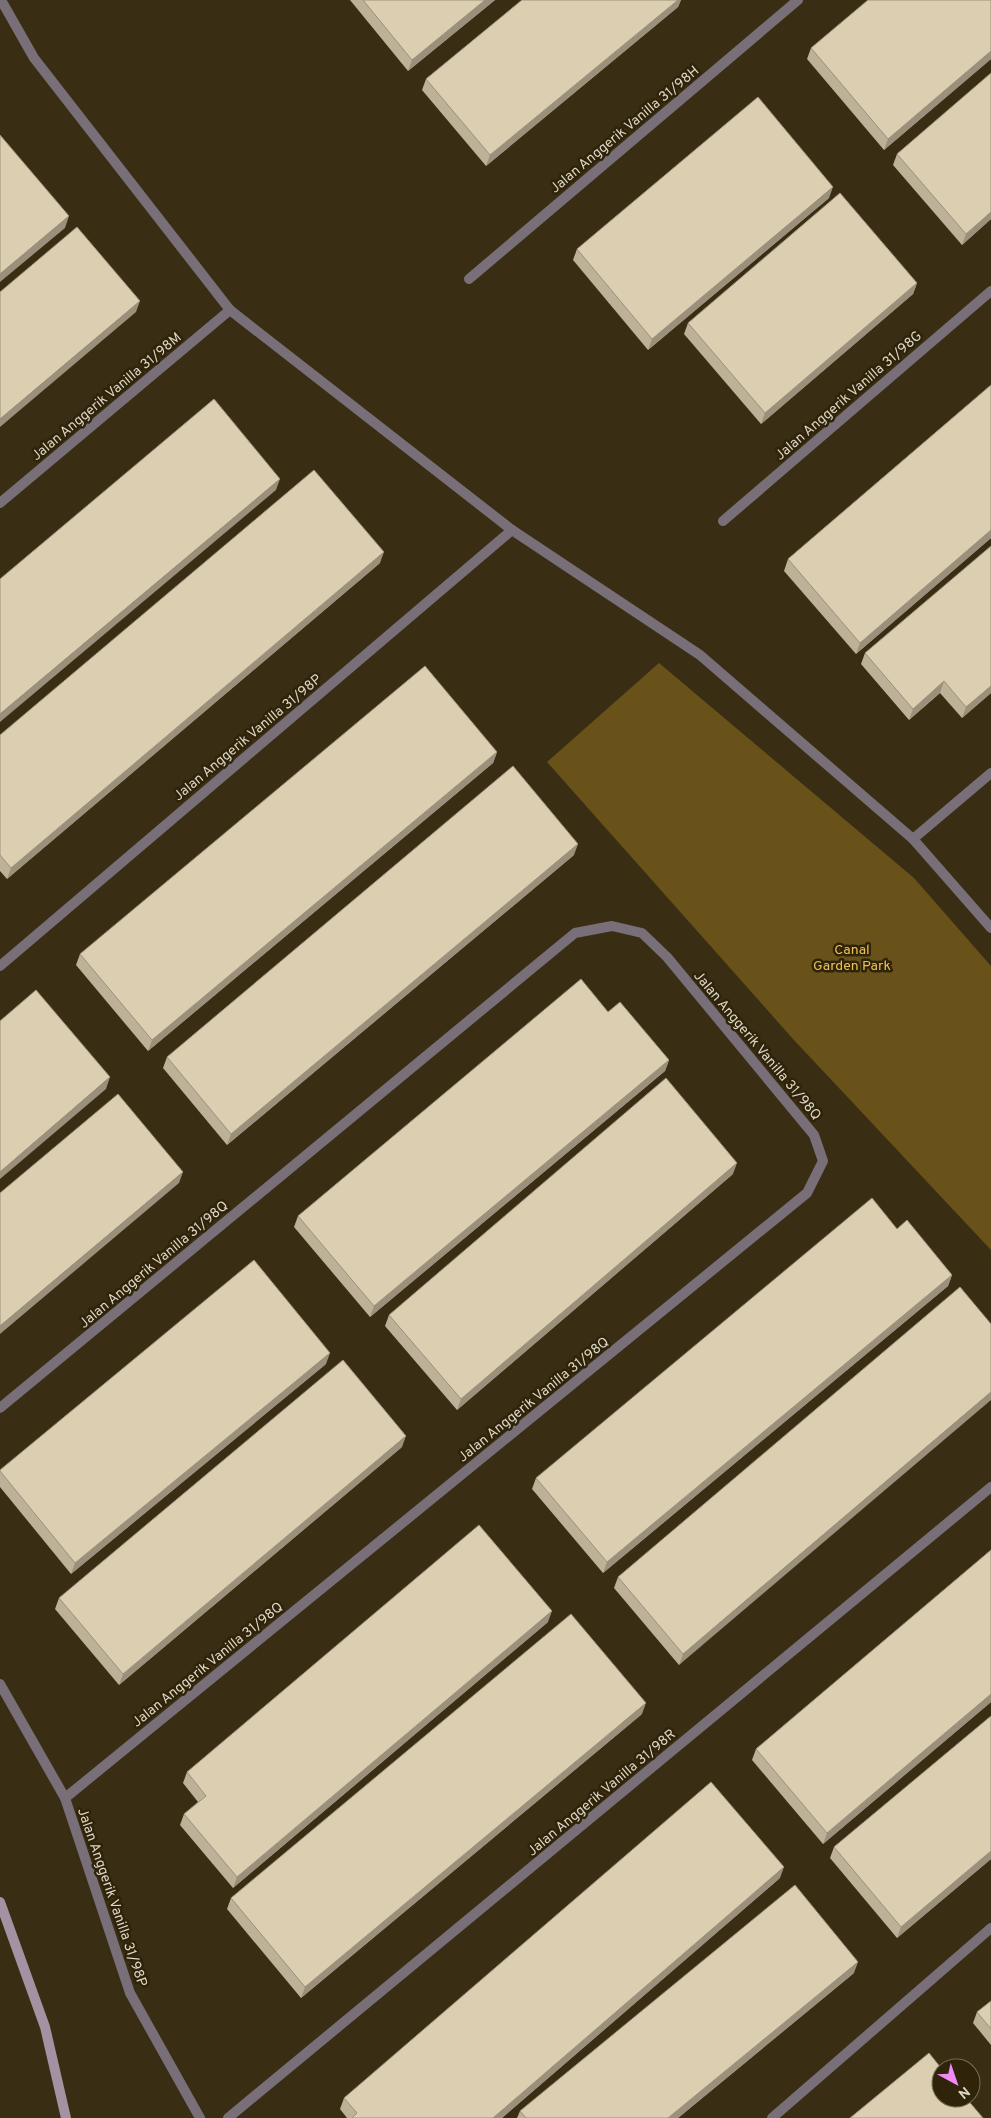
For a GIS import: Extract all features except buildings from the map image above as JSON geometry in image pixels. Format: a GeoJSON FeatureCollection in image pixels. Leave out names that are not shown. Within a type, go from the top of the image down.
{"type":"FeatureCollection","features":[{"type":"Feature","properties":{"kind":"main road"},"geometry":{"type":"LineString","coordinates":[[0,1902],[45,2027],[66,2118]]}},
{"type":"Feature","properties":{"kind":"street"},"geometry":{"type":"LineString","coordinates":[[1,0],[34,58],[230,310],[512,530],[700,655],[913,839],[991,928]]}},
{"type":"Feature","properties":{"kind":"street","name":"Jalan Anggerik Vanilla 31/98H"},"geometry":{"type":"LineString","coordinates":[[469,279],[798,0]]}},
{"type":"Feature","properties":{"kind":"street","name":"Jalan Anggerik Vanilla 31/98G"},"geometry":{"type":"LineString","coordinates":[[723,521],[991,291]]}},
{"type":"Feature","properties":{"kind":"street","name":"Jalan Anggerik Vanilla 31/98M"},"geometry":{"type":"LineString","coordinates":[[0,504],[230,310]]}},
{"type":"Feature","properties":{"kind":"street","name":"Jalan Anggerik Vanilla 31/98P"},"geometry":{"type":"LineString","coordinates":[[0,966],[512,530]]}},
{"type":"Feature","properties":{"kind":"street"},"geometry":{"type":"LineString","coordinates":[[913,839],[991,773]]}},
{"type":"Feature","properties":{"kind":"street","name":"Jalan Anggerik Vanilla 31/98Q"},"geometry":{"type":"LineString","coordinates":[[0,1408],[575,933],[612,926],[642,933],[667,957],[814,1134],[823,1161],[807,1192],[65,1798]]}},
{"type":"Feature","properties":{"kind":"street","name":"Jalan Anggerik Vanilla 31/98R"},"geometry":{"type":"LineString","coordinates":[[228,2118],[991,1487]]}},
{"type":"Feature","properties":{"kind":"street","name":"Jalan Anggerik Vanilla 31/98P"},"geometry":{"type":"LineString","coordinates":[[0,1684],[65,1798],[130,1992],[200,2118]]}},
{"type":"Feature","properties":{"kind":"street"},"geometry":{"type":"LineString","coordinates":[[772,2118],[991,1928]]}},
{"type":"Feature","properties":{"kind":"green space","name":"Canal Garden Park"},"geometry":{"type":"Polygon","coordinates":[[[659,663],[914,878],[991,966],[991,1250],[793,1039],[547,762],[659,663]]]}}]}
